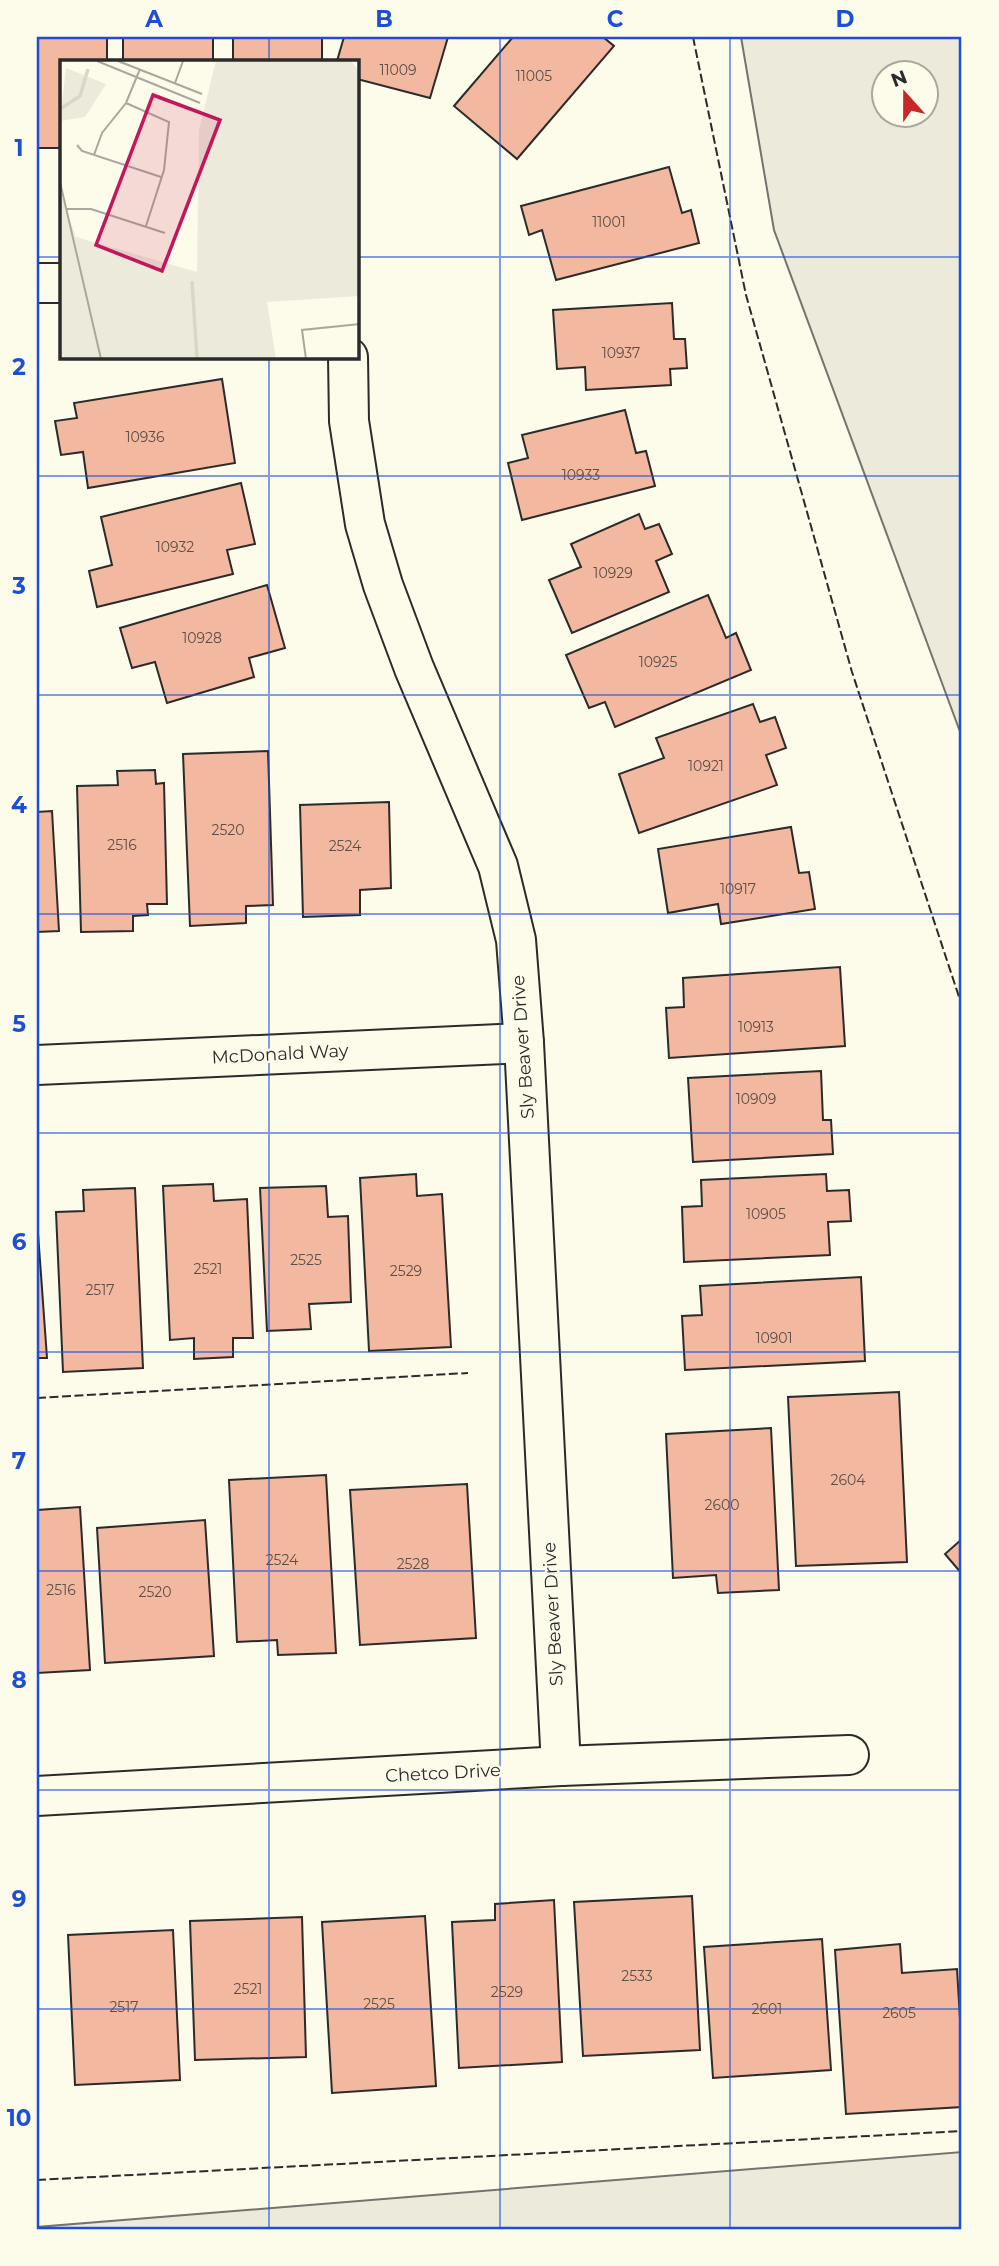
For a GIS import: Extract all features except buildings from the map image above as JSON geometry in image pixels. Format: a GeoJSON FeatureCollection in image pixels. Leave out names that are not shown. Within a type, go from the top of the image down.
{"type":"FeatureCollection","features":[{"type":"Feature","properties":{"kind":"street"},"geometry":{"type":"LineString","coordinates":[[37,283],[60,283]]}},
{"type":"Feature","properties":{"kind":"street","name":"Sly Beaver Drive"},"geometry":{"type":"LineString","coordinates":[[348,359],[349,421],[365,524],[383,585],[414,668],[498,866],[516,940],[524,1043],[561,1766]]}},
{"type":"Feature","properties":{"kind":"street","name":"McDonald Way"},"geometry":{"type":"LineString","coordinates":[[37,1065],[524,1043]]}},
{"type":"Feature","properties":{"kind":"street","name":"Chetco Drive"},"geometry":{"type":"LineString","coordinates":[[37,1796],[561,1766],[849,1755]]}},
{"type":"Feature","properties":{"kind":"shaded area"},"geometry":{"type":"Polygon","coordinates":[[[741,37],[962,37],[962,737],[774,230],[741,37]]]}},
{"type":"Feature","properties":{"kind":"shaded area"},"geometry":{"type":"Polygon","coordinates":[[[962,2152],[962,2229],[37,2229],[37,2227],[962,2152]]]}},
{"type":"Feature","properties":{"kind":"fence"},"geometry":{"type":"LineString","coordinates":[[693,37],[746,295],[852,672],[962,1006]]}},
{"type":"Feature","properties":{"kind":"fence"},"geometry":{"type":"LineString","coordinates":[[37,1398],[468,1373]]}},
{"type":"Feature","properties":{"kind":"fence"},"geometry":{"type":"LineString","coordinates":[[37,2180],[962,2131]]}}]}
